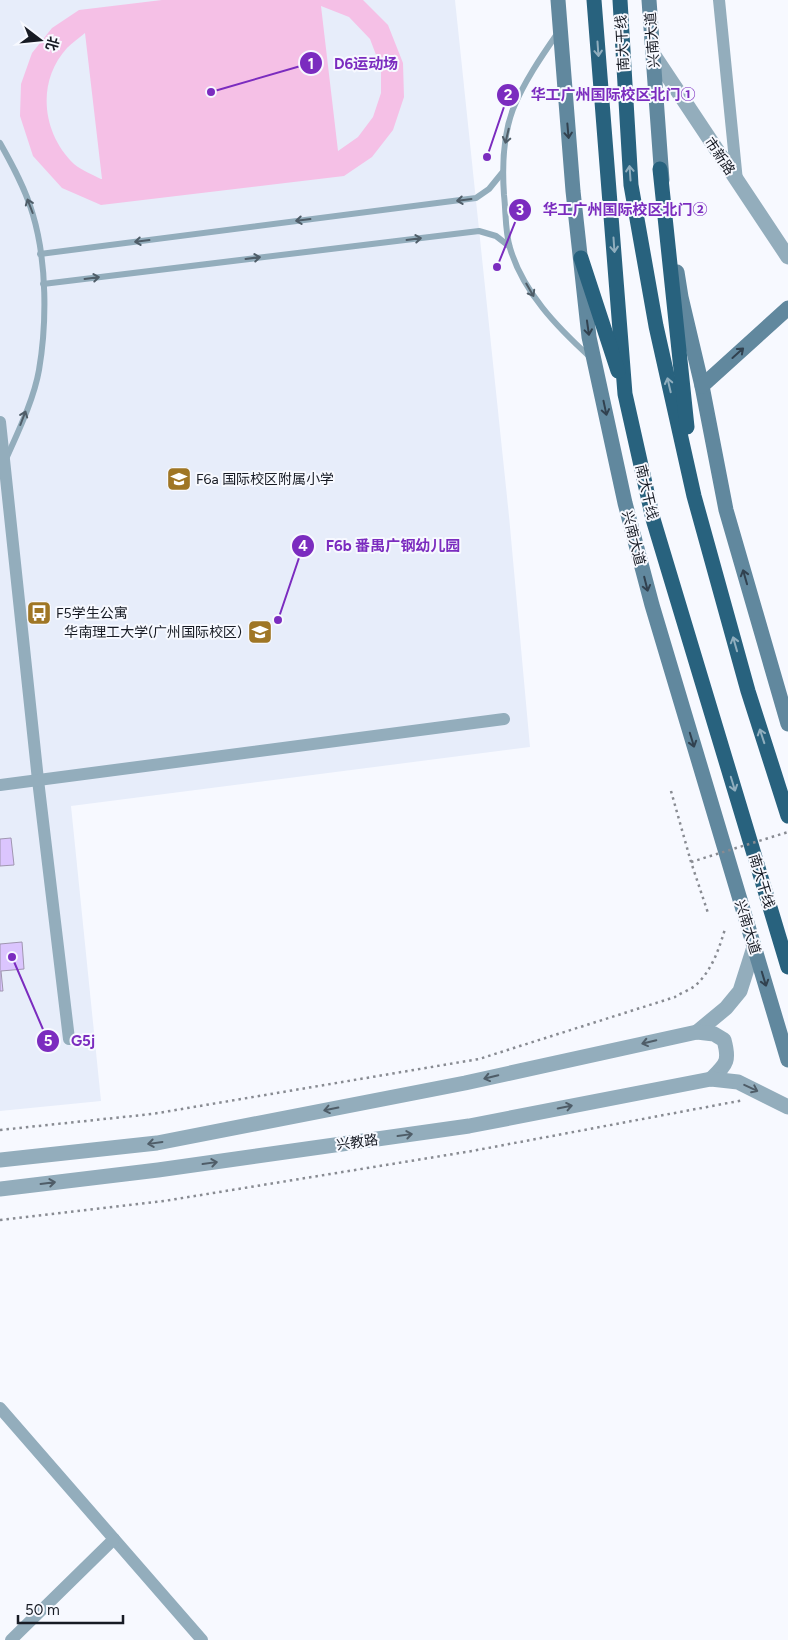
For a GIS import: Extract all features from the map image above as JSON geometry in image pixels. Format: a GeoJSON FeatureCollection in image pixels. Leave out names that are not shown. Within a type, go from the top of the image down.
{"type":"FeatureCollection","features":[{"type":"Feature","properties":{"kind":"highway","name":"南大干线"},"geometry":{"type":"LineString","coordinates":[[594,0],[625,394],[653,519],[788,968]]}},
{"type":"Feature","properties":{"kind":"highway","name":"南大干线"},"geometry":{"type":"LineString","coordinates":[[620,0],[631,185],[656,326],[694,496],[748,691],[788,816]]}},
{"type":"Feature","properties":{"kind":"highway"},"geometry":{"type":"LineString","coordinates":[[660,169],[694,496]]}},
{"type":"Feature","properties":{"kind":"highway"},"geometry":{"type":"LineString","coordinates":[[581,258],[625,394]]}},
{"type":"Feature","properties":{"kind":"main road","name":"兴南大道"},"geometry":{"type":"LineString","coordinates":[[558,0],[573,191],[587,318],[594,361],[626,503],[652,606],[788,1060]]}},
{"type":"Feature","properties":{"kind":"main road","name":"兴南大道"},"geometry":{"type":"LineString","coordinates":[[649,0],[660,169],[681,297],[702,386],[726,510],[788,724]]}},
{"type":"Feature","properties":{"kind":"main road"},"geometry":{"type":"LineString","coordinates":[[702,386],[788,308]]}},
{"type":"Feature","properties":{"kind":"street"},"geometry":{"type":"LineString","coordinates":[[719,0],[737,181]]}},
{"type":"Feature","properties":{"kind":"street","name":"市新路"},"geometry":{"type":"LineString","coordinates":[[653,54],[788,257]]}},
{"type":"Feature","properties":{"kind":"street"},"geometry":{"type":"LineString","coordinates":[[0,422],[2,463],[69,1039]]}},
{"type":"Feature","properties":{"kind":"street"},"geometry":{"type":"LineString","coordinates":[[0,785],[504,719]]}},
{"type":"Feature","properties":{"kind":"street"},"geometry":{"type":"LineString","coordinates":[[697,1032],[726,1008],[740,992],[754,946]]}},
{"type":"Feature","properties":{"kind":"street"},"geometry":{"type":"LineString","coordinates":[[0,1160],[156,1143],[465,1083],[697,1032],[714,1034],[724,1040],[728,1055],[724,1066],[710,1079]]}},
{"type":"Feature","properties":{"kind":"street","name":"兴教路"},"geometry":{"type":"LineString","coordinates":[[0,1189],[158,1170],[469,1126],[710,1079],[738,1082],[788,1107]]}},
{"type":"Feature","properties":{"kind":"street"},"geometry":{"type":"LineString","coordinates":[[0,1408],[202,1640]]}},
{"type":"Feature","properties":{"kind":"street"},"geometry":{"type":"LineString","coordinates":[[11,1640],[114,1539]]}},
{"type":"Feature","properties":{"kind":"lane"},"geometry":{"type":"LineString","coordinates":[[559,30],[536,65],[513,110],[505,142],[502,173],[509,246],[516,265],[536,299],[563,332],[594,361]]}},
{"type":"Feature","properties":{"kind":"lane"},"geometry":{"type":"LineString","coordinates":[[0,143],[16,172],[33,216],[40,254],[44,322],[39,371],[24,417],[2,463]]}},
{"type":"Feature","properties":{"kind":"lane"},"geometry":{"type":"LineString","coordinates":[[40,254],[476,198],[489,189],[502,173]]}},
{"type":"Feature","properties":{"kind":"lane"},"geometry":{"type":"LineString","coordinates":[[43,284],[479,231],[496,236],[509,246]]}},
{"type":"Feature","properties":{"kind":"path"},"geometry":{"type":"LineString","coordinates":[[671,792],[708,913]]}},
{"type":"Feature","properties":{"kind":"path"},"geometry":{"type":"LineString","coordinates":[[691,862],[788,832]]}},
{"type":"Feature","properties":{"kind":"path"},"geometry":{"type":"LineString","coordinates":[[0,1130],[152,1114],[479,1059],[675,997],[695,986],[710,968],[719,951],[725,929]]}},
{"type":"Feature","properties":{"kind":"path"},"geometry":{"type":"LineString","coordinates":[[0,1220],[164,1201],[472,1151],[768,1096]]}},
{"type":"Feature","properties":{"kind":"shaded area","name":"华南理工大学(广州国际校区)"},"geometry":{"type":"Polygon","coordinates":[[[0,0],[455,0],[509,516],[530,747],[71,806],[101,1101],[0,1111],[0,0]]]}},
{"type":"Feature","properties":{"kind":"shaded area"},"geometry":{"type":"Polygon","coordinates":[[[162,0],[363,0],[388,25],[403,63],[404,97],[393,130],[372,157],[344,176],[101,205],[62,188],[33,156],[20,116],[21,84],[32,53],[52,28],[79,10],[162,0]],[[321,6],[338,151],[358,137],[373,117],[381,93],[381,68],[370,39],[349,17],[321,6]],[[85,33],[67,48],[57,61],[47,91],[47,107],[55,138],[63,152],[74,164],[102,179],[85,33]]]}},
{"type":"Feature","properties":{"kind":"building"},"geometry":{"type":"Polygon","coordinates":[[[11,838],[14,865],[0,866],[0,839],[11,838]]]}},
{"type":"Feature","properties":{"kind":"building"},"geometry":{"type":"Polygon","coordinates":[[[22,942],[24,969],[1,971],[3,991],[0,991],[0,944],[22,942]]]}},
{"type":"Feature","properties":{"kind":"place","name":"D6运动场"},"geometry":{"type":"Point","coordinates":[211,92]}},
{"type":"Feature","properties":{"kind":"place","name":"华工广州国际校区北门①"},"geometry":{"type":"Point","coordinates":[487,157]}},
{"type":"Feature","properties":{"kind":"place","name":"华工广州国际校区北门②"},"geometry":{"type":"Point","coordinates":[497,267]}},
{"type":"Feature","properties":{"kind":"place","name":"F6a 国际校区附属小学"},"geometry":{"type":"Point","coordinates":[179,479]}},
{"type":"Feature","properties":{"kind":"place","name":"F5学生公寓"},"geometry":{"type":"Point","coordinates":[39,613]}},
{"type":"Feature","properties":{"kind":"place","name":"F6b 番禺广钢幼儿园"},"geometry":{"type":"Point","coordinates":[278,620]}},
{"type":"Feature","properties":{"kind":"place","name":"华南理工大学(广州国际校区)"},"geometry":{"type":"Point","coordinates":[260,632]}},
{"type":"Feature","properties":{"kind":"place","name":"G5j"},"geometry":{"type":"Point","coordinates":[12,957]}}]}
